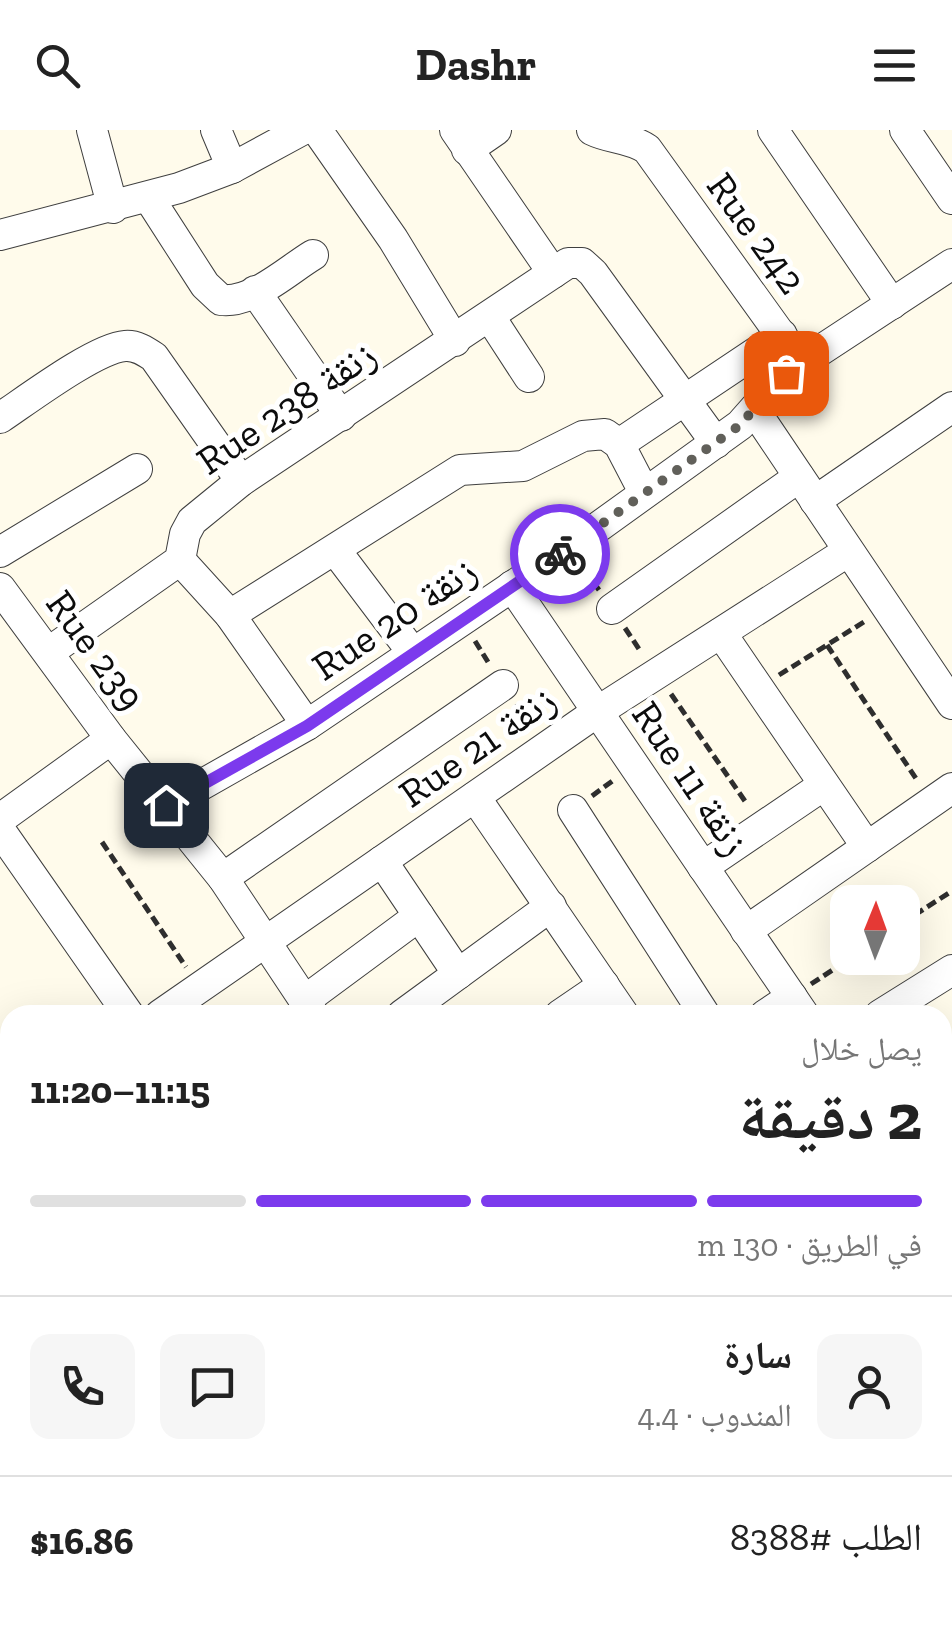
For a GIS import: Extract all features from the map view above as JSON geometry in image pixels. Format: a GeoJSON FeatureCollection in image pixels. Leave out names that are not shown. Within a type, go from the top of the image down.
{"type":"FeatureCollection","features":[{"type":"Feature","properties":{"kind":"street"},"geometry":{"type":"LineString","coordinates":[[92,130],[113,208]]}},
{"type":"Feature","properties":{"kind":"street"},"geometry":{"type":"LineString","coordinates":[[216,130],[232,168]]}},
{"type":"Feature","properties":{"kind":"street"},"geometry":{"type":"LineString","coordinates":[[0,235],[150,198],[232,168],[302,130]]}},
{"type":"Feature","properties":{"kind":"street"},"geometry":{"type":"LineString","coordinates":[[317,130],[393,239],[455,341]]}},
{"type":"Feature","properties":{"kind":"street"},"geometry":{"type":"LineString","coordinates":[[496,130],[461,140],[553,274],[578,262],[593,272],[716,444]]}},
{"type":"Feature","properties":{"kind":"street","name":"Rue 242"},"geometry":{"type":"LineString","coordinates":[[592,130],[647,148],[801,363]]}},
{"type":"Feature","properties":{"kind":"street"},"geometry":{"type":"LineString","coordinates":[[773,130],[892,304]]}},
{"type":"Feature","properties":{"kind":"street"},"geometry":{"type":"LineString","coordinates":[[905,130],[952,199]]}},
{"type":"Feature","properties":{"kind":"street"},"geometry":{"type":"LineString","coordinates":[[150,198],[214,296],[229,301],[255,291],[313,255]]}},
{"type":"Feature","properties":{"kind":"street"},"geometry":{"type":"LineString","coordinates":[[952,264],[779,379],[755,412],[952,704]]}},
{"type":"Feature","properties":{"kind":"street","name":"Rue 238 زنقة"},"geometry":{"type":"LineString","coordinates":[[180,560],[192,521],[241,481],[553,274]]}},
{"type":"Feature","properties":{"kind":"street"},"geometry":{"type":"LineString","coordinates":[[255,291],[341,416]]}},
{"type":"Feature","properties":{"kind":"street"},"geometry":{"type":"LineString","coordinates":[[490,317],[530,377]]}},
{"type":"Feature","properties":{"kind":"street"},"geometry":{"type":"LineString","coordinates":[[619,444],[782,335]]}},
{"type":"Feature","properties":{"kind":"street"},"geometry":{"type":"LineString","coordinates":[[0,418],[101,354],[132,346],[154,357],[241,481]]}},
{"type":"Feature","properties":{"kind":"street"},"geometry":{"type":"LineString","coordinates":[[612,609],[807,489],[952,407]]}},
{"type":"Feature","properties":{"kind":"street","name":"Rue 20 زنقة"},"geometry":{"type":"LineString","coordinates":[[166,805],[307,726],[716,444],[755,412]]}},
{"type":"Feature","properties":{"kind":"street"},"geometry":{"type":"LineString","coordinates":[[230,615],[460,470],[523,466],[594,433],[605,434],[619,444],[644,492]]}},
{"type":"Feature","properties":{"kind":"street"},"geometry":{"type":"LineString","coordinates":[[0,552],[138,468]]}},
{"type":"Feature","properties":{"kind":"street"},"geometry":{"type":"LineString","coordinates":[[336,550],[413,653]]}},
{"type":"Feature","properties":{"kind":"street","name":"Rue 21 زنقة"},"geometry":{"type":"LineString","coordinates":[[174,1005],[597,712],[847,552]]}},
{"type":"Feature","properties":{"kind":"street"},"geometry":{"type":"LineString","coordinates":[[49,652],[180,560],[230,615],[307,726]]}},
{"type":"Feature","properties":{"kind":"street","name":"Rue 11 زنقة"},"geometry":{"type":"LineString","coordinates":[[512,586],[797,1005]]}},
{"type":"Feature","properties":{"kind":"street","name":"Rue 239"},"geometry":{"type":"LineString","coordinates":[[0,588],[111,740],[223,878],[307,1005]]}},
{"type":"Feature","properties":{"kind":"street"},"geometry":{"type":"LineString","coordinates":[[721,633],[867,847]]}},
{"type":"Feature","properties":{"kind":"street"},"geometry":{"type":"LineString","coordinates":[[223,878],[503,685]]}},
{"type":"Feature","properties":{"kind":"street"},"geometry":{"type":"LineString","coordinates":[[0,818],[111,740]]}},
{"type":"Feature","properties":{"kind":"street"},"geometry":{"type":"LineString","coordinates":[[704,867],[824,784]]}},
{"type":"Feature","properties":{"kind":"street"},"geometry":{"type":"LineString","coordinates":[[746,930],[942,795]]}},
{"type":"Feature","properties":{"kind":"street"},"geometry":{"type":"LineString","coordinates":[[475,797],[617,1005]]}},
{"type":"Feature","properties":{"kind":"street"},"geometry":{"type":"LineString","coordinates":[[573,810],[699,1005]]}},
{"type":"Feature","properties":{"kind":"street"},"geometry":{"type":"LineString","coordinates":[[0,830],[122,1005]]}},
{"type":"Feature","properties":{"kind":"street"},"geometry":{"type":"LineString","coordinates":[[382,861],[458,974]]}},
{"type":"Feature","properties":{"kind":"street"},"geometry":{"type":"LineString","coordinates":[[416,1005],[551,906]]}},
{"type":"Feature","properties":{"kind":"street"},"geometry":{"type":"LineString","coordinates":[[313,1005],[418,916]]}},
{"type":"Feature","properties":{"kind":"street"},"geometry":{"type":"LineString","coordinates":[[896,1005],[952,970]]}},
{"type":"Feature","properties":{"kind":"street"},"geometry":{"type":"LineString","coordinates":[[575,1005],[604,985]]}},
{"type":"Feature","properties":{"kind":"path"},"geometry":{"type":"LineString","coordinates":[[757,690],[887,608]]}},
{"type":"Feature","properties":{"kind":"path"},"geometry":{"type":"LineString","coordinates":[[826,645],[942,795]]}},
{"type":"Feature","properties":{"kind":"path"},"geometry":{"type":"LineString","coordinates":[[657,674],[763,826]]}},
{"type":"Feature","properties":{"kind":"path"},"geometry":{"type":"LineString","coordinates":[[102,842],[200,987]]}},
{"type":"Feature","properties":{"kind":"path"},"geometry":{"type":"LineString","coordinates":[[920,911],[952,891]]}},
{"type":"Feature","properties":{"kind":"path"},"geometry":{"type":"LineString","coordinates":[[799,1005],[832,975]]}},
{"type":"Feature","properties":{"kind":"way so far"},"geometry":{"type":"LineString","coordinates":[[560,554],[740,425],[786,373]]}},
{"type":"Feature","properties":{"kind":"route"},"geometry":{"type":"LineString","coordinates":[[166,805],[307,726],[560,554]]}}]}
